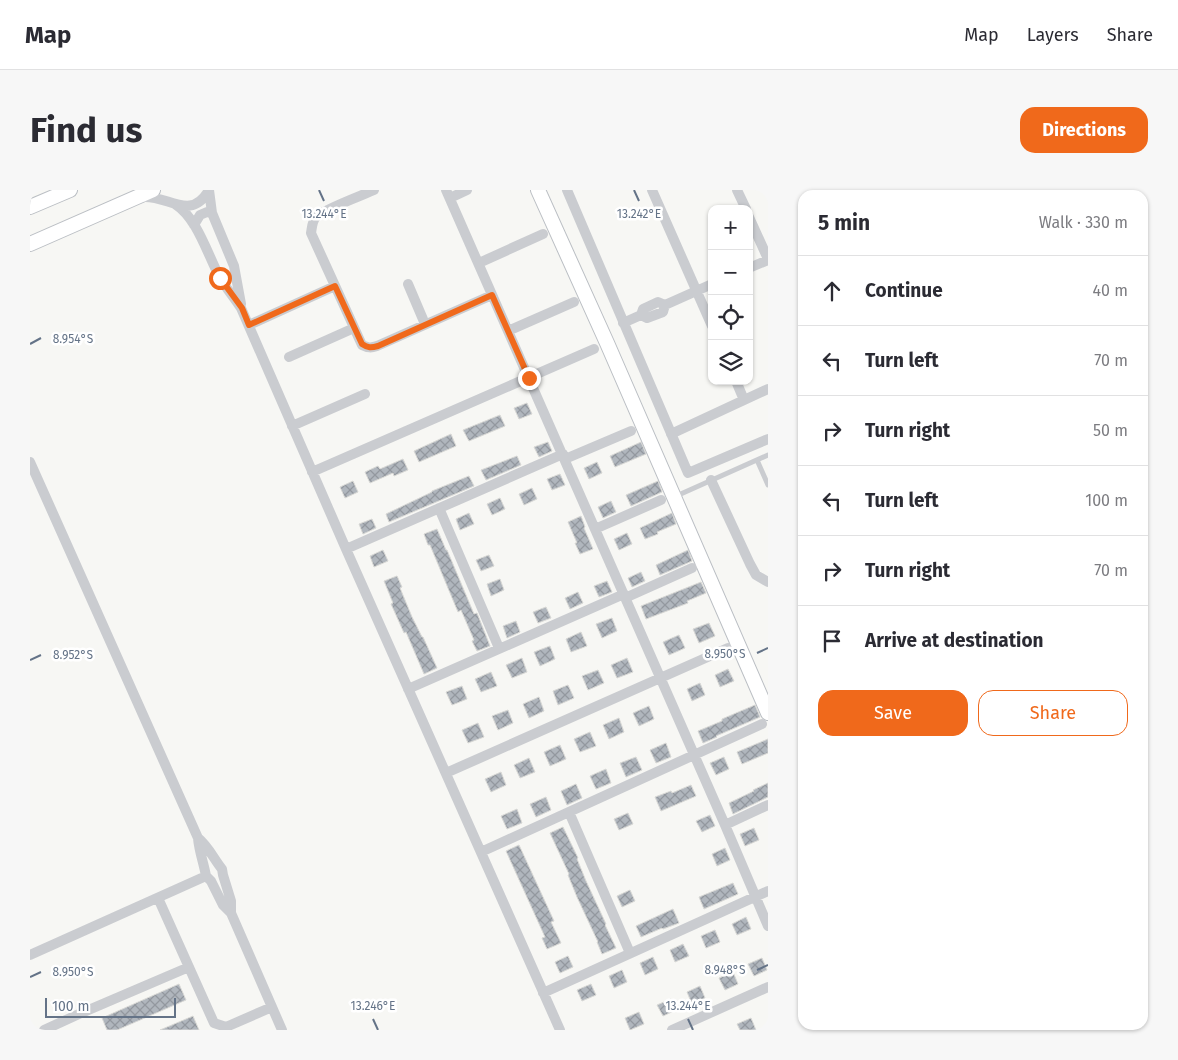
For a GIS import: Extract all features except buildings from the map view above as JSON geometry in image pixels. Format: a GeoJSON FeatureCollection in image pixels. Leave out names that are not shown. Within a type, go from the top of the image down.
{"type":"FeatureCollection","features":[{"type":"Feature","properties":{"kind":"street"},"geometry":{"type":"LineString","coordinates":[[30,207],[70,190]]}},
{"type":"Feature","properties":{"kind":"street"},"geometry":{"type":"LineString","coordinates":[[30,244],[153,190]]}},
{"type":"Feature","properties":{"kind":"street"},"geometry":{"type":"LineString","coordinates":[[137,197],[155,197],[184,206],[200,202],[209,190]]}},
{"type":"Feature","properties":{"kind":"street"},"geometry":{"type":"LineString","coordinates":[[209,190],[212,213],[235,270],[242,308],[249,325],[312,472],[560,1030]]}},
{"type":"Feature","properties":{"kind":"street"},"geometry":{"type":"LineString","coordinates":[[374,190],[324,211],[316,217],[312,224],[311,232],[362,344],[367,348],[372,348],[492,295]]}},
{"type":"Feature","properties":{"kind":"street"},"geometry":{"type":"LineString","coordinates":[[467,190],[448,194],[726,825],[768,926]]}},
{"type":"Feature","properties":{"kind":"street"},"geometry":{"type":"LineString","coordinates":[[481,852],[694,755],[765,718],[668,498],[607,343],[538,190]]}},
{"type":"Feature","properties":{"kind":"street"},"geometry":{"type":"LineString","coordinates":[[544,203],[549,190]]}},
{"type":"Feature","properties":{"kind":"street"},"geometry":{"type":"LineString","coordinates":[[567,190],[688,473],[768,439]]}},
{"type":"Feature","properties":{"kind":"street"},"geometry":{"type":"LineString","coordinates":[[652,190],[708,317]]}},
{"type":"Feature","properties":{"kind":"street"},"geometry":{"type":"LineString","coordinates":[[737,190],[744,205]]}},
{"type":"Feature","properties":{"kind":"street"},"geometry":{"type":"LineString","coordinates":[[175,204],[185,212],[194,225],[220,278],[242,308]]}},
{"type":"Feature","properties":{"kind":"street"},"geometry":{"type":"LineString","coordinates":[[194,225],[200,214],[212,213]]}},
{"type":"Feature","properties":{"kind":"street"},"geometry":{"type":"LineString","coordinates":[[753,223],[765,242],[768,260],[753,266]]}},
{"type":"Feature","properties":{"kind":"street"},"geometry":{"type":"LineString","coordinates":[[479,264],[543,234]]}},
{"type":"Feature","properties":{"kind":"street"},"geometry":{"type":"LineString","coordinates":[[220,278],[228,276],[235,270]]}},
{"type":"Feature","properties":{"kind":"street"},"geometry":{"type":"LineString","coordinates":[[408,284],[426,324]]}},
{"type":"Feature","properties":{"kind":"street"},"geometry":{"type":"LineString","coordinates":[[249,325],[335,286]]}},
{"type":"Feature","properties":{"kind":"street"},"geometry":{"type":"LineString","coordinates":[[624,323],[641,315],[647,318],[663,312],[665,305],[708,286]]}},
{"type":"Feature","properties":{"kind":"street"},"geometry":{"type":"LineString","coordinates":[[508,332],[574,302]]}},
{"type":"Feature","properties":{"kind":"street"},"geometry":{"type":"LineString","coordinates":[[289,356],[354,328]]}},
{"type":"Feature","properties":{"kind":"street"},"geometry":{"type":"LineString","coordinates":[[312,472],[594,349]]}},
{"type":"Feature","properties":{"kind":"street"},"geometry":{"type":"LineString","coordinates":[[738,385],[744,400]]}},
{"type":"Feature","properties":{"kind":"street"},"geometry":{"type":"LineString","coordinates":[[671,434],[768,389]]}},
{"type":"Feature","properties":{"kind":"street"},"geometry":{"type":"LineString","coordinates":[[292,426],[365,394]]}},
{"type":"Feature","properties":{"kind":"street"},"geometry":{"type":"LineString","coordinates":[[346,549],[439,508],[631,430]]}},
{"type":"Feature","properties":{"kind":"street"},"geometry":{"type":"LineString","coordinates":[[30,462],[198,838],[208,876],[223,905],[231,913],[282,1030]]}},
{"type":"Feature","properties":{"kind":"street"},"geometry":{"type":"LineString","coordinates":[[711,480],[756,575],[768,582]]}},
{"type":"Feature","properties":{"kind":"street"},"geometry":{"type":"LineString","coordinates":[[595,529],[668,498]]}},
{"type":"Feature","properties":{"kind":"street"},"geometry":{"type":"LineString","coordinates":[[439,508],[499,648]]}},
{"type":"Feature","properties":{"kind":"street"},"geometry":{"type":"LineString","coordinates":[[408,689],[499,648],[692,568]]}},
{"type":"Feature","properties":{"kind":"street"},"geometry":{"type":"LineString","coordinates":[[446,773],[728,648]]}},
{"type":"Feature","properties":{"kind":"street"},"geometry":{"type":"LineString","coordinates":[[726,825],[768,805]]}},
{"type":"Feature","properties":{"kind":"street"},"geometry":{"type":"LineString","coordinates":[[569,812],[630,953]]}},
{"type":"Feature","properties":{"kind":"street"},"geometry":{"type":"LineString","coordinates":[[198,838],[205,844],[222,869],[231,900],[231,913]]}},
{"type":"Feature","properties":{"kind":"street"},"geometry":{"type":"LineString","coordinates":[[208,876],[209,865],[218,864]]}},
{"type":"Feature","properties":{"kind":"street"},"geometry":{"type":"LineString","coordinates":[[30,954],[208,876],[218,880],[223,875]]}},
{"type":"Feature","properties":{"kind":"street"},"geometry":{"type":"LineString","coordinates":[[543,993],[768,891]]}},
{"type":"Feature","properties":{"kind":"street"},"geometry":{"type":"LineString","coordinates":[[158,898],[212,1026],[226,1029],[272,1007]]}},
{"type":"Feature","properties":{"kind":"street"},"geometry":{"type":"LineString","coordinates":[[44,1030],[189,968]]}},
{"type":"Feature","properties":{"kind":"street"},"geometry":{"type":"LineString","coordinates":[[672,1030],[768,987]]}},
{"type":"Feature","properties":{"kind":"lane"},"geometry":{"type":"LineString","coordinates":[[668,498],[768,455]]}},
{"type":"Feature","properties":{"kind":"lane"},"geometry":{"type":"LineString","coordinates":[[757,460],[768,485]]}},
{"type":"Feature","properties":{"kind":"route"},"geometry":{"type":"LineString","coordinates":[[220,278],[242,308],[249,325],[335,286],[362,344],[367,348],[378,346],[492,295],[529,378]]}}]}
